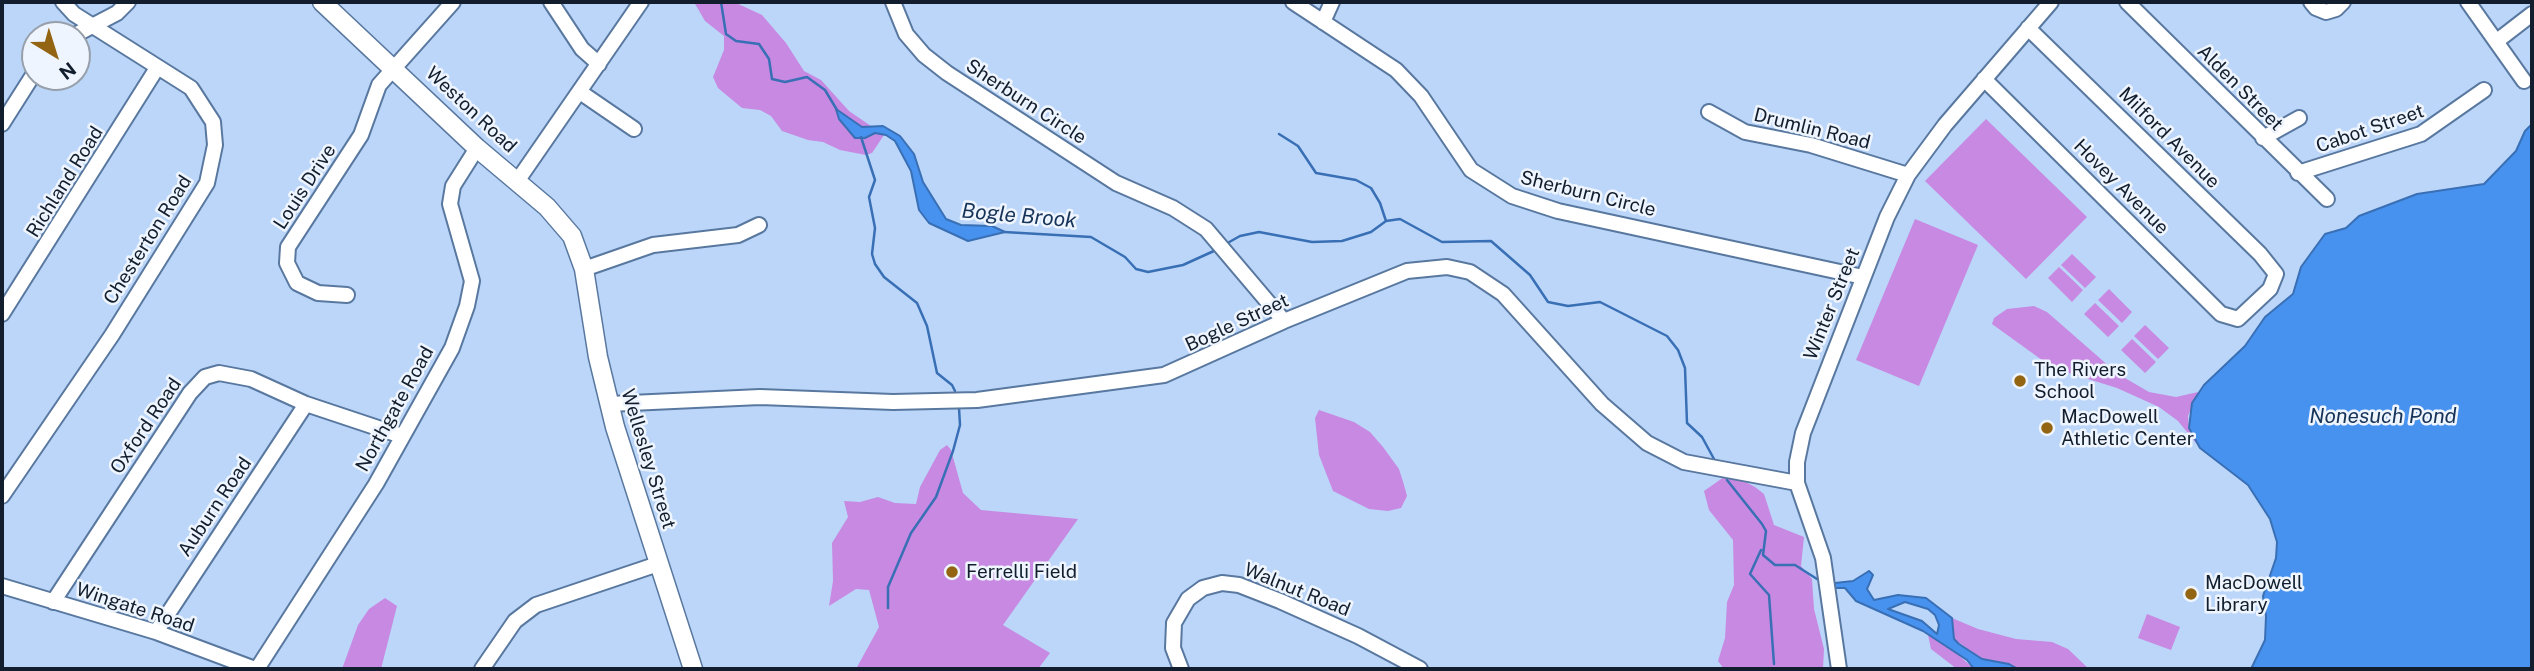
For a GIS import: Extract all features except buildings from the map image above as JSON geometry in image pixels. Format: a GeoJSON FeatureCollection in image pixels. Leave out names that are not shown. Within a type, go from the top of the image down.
{"type":"FeatureCollection","features":[{"type":"Feature","properties":{"kind":"main road","name":"Weston Road"},"geometry":{"type":"LineString","coordinates":[[322,2],[395,67],[477,148],[518,180],[565,226],[582,263]]}},
{"type":"Feature","properties":{"kind":"main road","name":"Wellesley Street"},"geometry":{"type":"LineString","coordinates":[[582,263],[609,404],[693,669]]}},
{"type":"Feature","properties":{"kind":"street","name":"Chesterton Road"},"geometry":{"type":"LineString","coordinates":[[2,496],[112,335],[206,183],[215,145],[213,122],[191,88],[74,14],[62,2]]}},
{"type":"Feature","properties":{"kind":"street"},"geometry":{"type":"LineString","coordinates":[[91,28],[117,13],[128,2]]}},
{"type":"Feature","properties":{"kind":"street"},"geometry":{"type":"LineString","coordinates":[[395,67],[453,2]]}},
{"type":"Feature","properties":{"kind":"street"},"geometry":{"type":"LineString","coordinates":[[551,2],[582,49],[599,64]]}},
{"type":"Feature","properties":{"kind":"street"},"geometry":{"type":"LineString","coordinates":[[518,180],[641,2]]}},
{"type":"Feature","properties":{"kind":"street","name":"Sherburn Circle"},"geometry":{"type":"LineString","coordinates":[[893,2],[906,34],[924,55],[947,73],[1116,183],[1185,215],[1214,238],[1284,321]]}},
{"type":"Feature","properties":{"kind":"street","name":"Sherburn Circle"},"geometry":{"type":"LineString","coordinates":[[1293,2],[1409,82],[1471,170],[1512,196],[1558,211],[1863,278]]}},
{"type":"Feature","properties":{"kind":"street"},"geometry":{"type":"LineString","coordinates":[[1323,22],[1332,2]]}},
{"type":"Feature","properties":{"kind":"street","name":"Winter Street"},"geometry":{"type":"LineString","coordinates":[[1839,669],[1823,558],[1797,483],[1799,450],[1809,414],[1887,217],[1909,175],[1984,79],[2051,2]]}},
{"type":"Feature","properties":{"kind":"street","name":"Alden Street"},"geometry":{"type":"LineString","coordinates":[[2127,2],[2327,199]]}},
{"type":"Feature","properties":{"kind":"street"},"geometry":{"type":"LineString","coordinates":[[2311,2],[2316,8],[2326,12],[2336,9],[2343,2]]}},
{"type":"Feature","properties":{"kind":"street"},"geometry":{"type":"LineString","coordinates":[[2468,2],[2524,81]]}},
{"type":"Feature","properties":{"kind":"street"},"geometry":{"type":"LineString","coordinates":[[2497,41],[2532,14]]}},
{"type":"Feature","properties":{"kind":"street","name":"Milford Avenue"},"geometry":{"type":"LineString","coordinates":[[2028,28],[2273,268],[2276,279],[2247,312],[2233,319]]}},
{"type":"Feature","properties":{"kind":"street","name":"Louis Drive"},"geometry":{"type":"LineString","coordinates":[[347,295],[318,293],[302,287],[289,270],[286,255],[293,239],[361,135],[374,93],[395,67]]}},
{"type":"Feature","properties":{"kind":"street","name":"Richland Road"},"geometry":{"type":"LineString","coordinates":[[2,314],[157,68]]}},
{"type":"Feature","properties":{"kind":"street","name":"Hovey Avenue"},"geometry":{"type":"LineString","coordinates":[[1984,79],[2221,314],[2233,319]]}},
{"type":"Feature","properties":{"kind":"street","name":"Cabot Street"},"geometry":{"type":"LineString","coordinates":[[2298,173],[2421,134],[2484,90]]}},
{"type":"Feature","properties":{"kind":"street"},"geometry":{"type":"LineString","coordinates":[[2,124],[23,91]]}},
{"type":"Feature","properties":{"kind":"street"},"geometry":{"type":"LineString","coordinates":[[580,92],[634,129]]}},
{"type":"Feature","properties":{"kind":"street","name":"Drumlin Road"},"geometry":{"type":"LineString","coordinates":[[1709,113],[1745,132],[1811,145],[1909,175]]}},
{"type":"Feature","properties":{"kind":"street"},"geometry":{"type":"LineString","coordinates":[[2263,138],[2300,118]]}},
{"type":"Feature","properties":{"kind":"street","name":"Northgate Road"},"geometry":{"type":"LineString","coordinates":[[256,669],[376,484],[452,348],[467,306],[472,281],[450,204],[453,186],[477,148]]}},
{"type":"Feature","properties":{"kind":"street"},"geometry":{"type":"LineString","coordinates":[[582,263],[653,245],[738,235],[759,225]]}},
{"type":"Feature","properties":{"kind":"street","name":"Bogle Street"},"geometry":{"type":"LineString","coordinates":[[609,404],[761,397],[893,402],[977,400],[1164,375],[1284,321],[1407,271],[1447,267],[1470,272],[1503,294],[1602,404],[1647,443],[1684,462],[1797,483]]}},
{"type":"Feature","properties":{"kind":"street","name":"Oxford Road"},"geometry":{"type":"LineString","coordinates":[[53,602],[201,380],[219,373],[251,379],[306,404],[402,436]]}},
{"type":"Feature","properties":{"kind":"street","name":"Auburn Road"},"geometry":{"type":"LineString","coordinates":[[156,632],[306,404]]}},
{"type":"Feature","properties":{"kind":"street"},"geometry":{"type":"LineString","coordinates":[[482,669],[513,624],[536,605],[658,564]]}},
{"type":"Feature","properties":{"kind":"street","name":"Walnut Road"},"geometry":{"type":"LineString","coordinates":[[1181,669],[1173,648],[1174,622],[1188,599],[1203,588],[1222,583],[1239,585],[1280,601],[1358,636],[1420,669]]}},
{"type":"Feature","properties":{"kind":"street","name":"Wingate Road"},"geometry":{"type":"LineString","coordinates":[[2,586],[156,632],[256,669]]}},
{"type":"Feature","properties":{"kind":"shaded area"},"geometry":{"type":"Polygon","coordinates":[[[694,2],[734,2],[762,15],[786,43],[804,71],[821,80],[849,111],[884,135],[872,153],[866,155],[840,150],[823,142],[782,131],[771,116],[760,110],[742,108],[718,88],[713,77],[724,50],[724,36],[705,21],[694,2]]]}},
{"type":"Feature","properties":{"kind":"shaded area"},"geometry":{"type":"Polygon","coordinates":[[[1986,119],[2087,217],[2026,279],[1925,181],[1986,119]]]}},
{"type":"Feature","properties":{"kind":"shaded area"},"geometry":{"type":"Polygon","coordinates":[[[1915,219],[1978,245],[1919,386],[1856,360],[1915,219]]]}},
{"type":"Feature","properties":{"kind":"shaded area"},"geometry":{"type":"Polygon","coordinates":[[[2072,254],[2096,277],[2085,288],[2061,265],[2072,254]]]}},
{"type":"Feature","properties":{"kind":"shaded area"},"geometry":{"type":"Polygon","coordinates":[[[2059,267],[2083,290],[2072,302],[2048,278],[2059,267]]]}},
{"type":"Feature","properties":{"kind":"shaded area"},"geometry":{"type":"Polygon","coordinates":[[[2109,289],[2132,312],[2122,323],[2098,300],[2109,289]]]}},
{"type":"Feature","properties":{"kind":"shaded area"},"geometry":{"type":"Polygon","coordinates":[[[2095,303],[2119,326],[2108,337],[2084,314],[2095,303]]]}},
{"type":"Feature","properties":{"kind":"shaded area"},"geometry":{"type":"Polygon","coordinates":[[[2034,306],[2047,312],[2118,374],[2149,392],[2176,397],[2198,392],[2188,416],[2189,428],[2200,448],[2178,421],[2159,407],[2117,388],[2053,368],[1992,324],[1994,318],[2007,309],[2034,306]]]}},
{"type":"Feature","properties":{"kind":"shaded area"},"geometry":{"type":"Polygon","coordinates":[[[2145,325],[2169,348],[2158,359],[2134,336],[2145,325]]]}},
{"type":"Feature","properties":{"kind":"shaded area"},"geometry":{"type":"Polygon","coordinates":[[[2132,339],[2156,362],[2145,373],[2121,350],[2132,339]]]}},
{"type":"Feature","properties":{"kind":"shaded area"},"geometry":{"type":"Polygon","coordinates":[[[1319,410],[1354,422],[1370,432],[1383,447],[1399,469],[1404,485],[1407,496],[1401,508],[1388,511],[1369,509],[1333,491],[1319,455],[1315,418],[1319,410]]]}},
{"type":"Feature","properties":{"kind":"shaded area","name":"Ferrelli Field"},"geometry":{"type":"Polygon","coordinates":[[[947,445],[951,450],[963,493],[981,510],[1078,519],[1003,625],[1050,653],[1038,669],[856,669],[879,627],[869,590],[856,589],[829,606],[833,581],[832,543],[848,517],[844,501],[860,502],[878,497],[895,503],[916,504],[920,487],[940,450],[947,445]]]}},
{"type":"Feature","properties":{"kind":"shaded area"},"geometry":{"type":"Polygon","coordinates":[[[1724,477],[1738,478],[1755,487],[1764,494],[1774,525],[1804,537],[1801,566],[1812,579],[1814,609],[1824,649],[1823,669],[1724,669],[1718,661],[1725,638],[1727,602],[1734,585],[1733,540],[1709,510],[1704,491],[1724,477]]]}},
{"type":"Feature","properties":{"kind":"shaded area"},"geometry":{"type":"Polygon","coordinates":[[[385,598],[397,606],[381,669],[342,669],[358,625],[369,609],[385,598]]]}},
{"type":"Feature","properties":{"kind":"shaded area"},"geometry":{"type":"Polygon","coordinates":[[[2147,614],[2180,627],[2171,650],[2138,638],[2147,614]]]}},
{"type":"Feature","properties":{"kind":"shaded area"},"geometry":{"type":"Polygon","coordinates":[[[1952,618],[1978,629],[2016,639],[2052,642],[2068,649],[2089,669],[2018,669],[2009,664],[1982,659],[1954,639],[1952,618]]]}},
{"type":"Feature","properties":{"kind":"shaded area"},"geometry":{"type":"Polygon","coordinates":[[[1928,635],[1954,651],[1974,669],[1957,669],[1931,649],[1928,635]]]}},
{"type":"Feature","properties":{"kind":"water"},"geometry":{"type":"Polygon","coordinates":[[[836,109],[862,127],[883,126],[900,136],[914,154],[923,182],[946,219],[961,225],[992,226],[1005,232],[968,241],[929,223],[919,210],[911,171],[895,141],[886,135],[875,133],[865,138],[855,138],[839,119],[836,109]]]}},
{"type":"Feature","properties":{"kind":"water","name":"Nonesuch Pond"},"geometry":{"type":"Polygon","coordinates":[[[2532,124],[2532,669],[2251,669],[2265,640],[2263,596],[2276,558],[2277,542],[2270,519],[2248,485],[2200,448],[2189,428],[2192,403],[2204,385],[2245,346],[2265,317],[2293,294],[2301,267],[2325,234],[2346,228],[2359,216],[2417,194],[2484,184],[2516,151],[2525,131],[2532,124]]]}},
{"type":"Feature","properties":{"kind":"water"},"geometry":{"type":"Polygon","coordinates":[[[1869,571],[1873,575],[1867,589],[1874,600],[1898,595],[1926,598],[1952,618],[1954,639],[1959,644],[1982,659],[2009,664],[2018,669],[1974,669],[1967,660],[1923,631],[1856,601],[1845,588],[1834,588],[1835,583],[1853,581],[1869,571]],[[1905,602],[1888,609],[1922,621],[1937,634],[1939,625],[1935,615],[1928,609],[1905,602]]]}},
{"type":"Feature","properties":{"kind":"waterway","name":"Bogle Brook"},"geometry":{"type":"LineString","coordinates":[[721,2],[726,34],[736,41],[759,44],[769,59],[772,79],[785,82],[807,77],[825,90],[837,110]]}},
{"type":"Feature","properties":{"kind":"waterway"},"geometry":{"type":"LineString","coordinates":[[1279,134],[1298,146],[1316,173],[1356,180],[1371,188],[1386,221]]}},
{"type":"Feature","properties":{"kind":"waterway"},"geometry":{"type":"LineString","coordinates":[[861,137],[875,180],[869,197],[875,228],[872,254],[875,264],[884,277],[917,303],[927,326],[937,373],[952,385],[955,391]]}},
{"type":"Feature","properties":{"kind":"waterway","name":"Bogle Brook"},"geometry":{"type":"LineString","coordinates":[[1224,245],[1240,236],[1259,232],[1312,242],[1342,241],[1371,232],[1386,221],[1400,219],[1442,242],[1491,241],[1530,275],[1548,302],[1568,306],[1600,302],[1667,336],[1678,350],[1685,368],[1687,423],[1702,437],[1714,459]]}},
{"type":"Feature","properties":{"kind":"waterway","name":"Bogle Brook"},"geometry":{"type":"LineString","coordinates":[[1004,232],[1091,237],[1125,257],[1136,269],[1148,272],[1183,265],[1216,250]]}},
{"type":"Feature","properties":{"kind":"waterway"},"geometry":{"type":"LineString","coordinates":[[888,608],[888,587],[911,533],[936,497],[953,451],[960,425],[959,408]]}},
{"type":"Feature","properties":{"kind":"waterway","name":"Bogle Brook"},"geometry":{"type":"LineString","coordinates":[[1727,480],[1766,531],[1763,555],[1775,565],[1795,565],[1817,579]]}},
{"type":"Feature","properties":{"kind":"waterway"},"geometry":{"type":"LineString","coordinates":[[1761,550],[1750,574],[1769,595],[1774,664]]}},
{"type":"Feature","properties":{"kind":"place","name":"The Rivers School"},"geometry":{"type":"Point","coordinates":[2020,381]}},
{"type":"Feature","properties":{"kind":"place","name":"MacDowell Athletic Center"},"geometry":{"type":"Point","coordinates":[2047,428]}},
{"type":"Feature","properties":{"kind":"place","name":"Ferrelli Field"},"geometry":{"type":"Point","coordinates":[952,572]}},
{"type":"Feature","properties":{"kind":"place","name":"MacDowell Library"},"geometry":{"type":"Point","coordinates":[2191,594]}}]}
